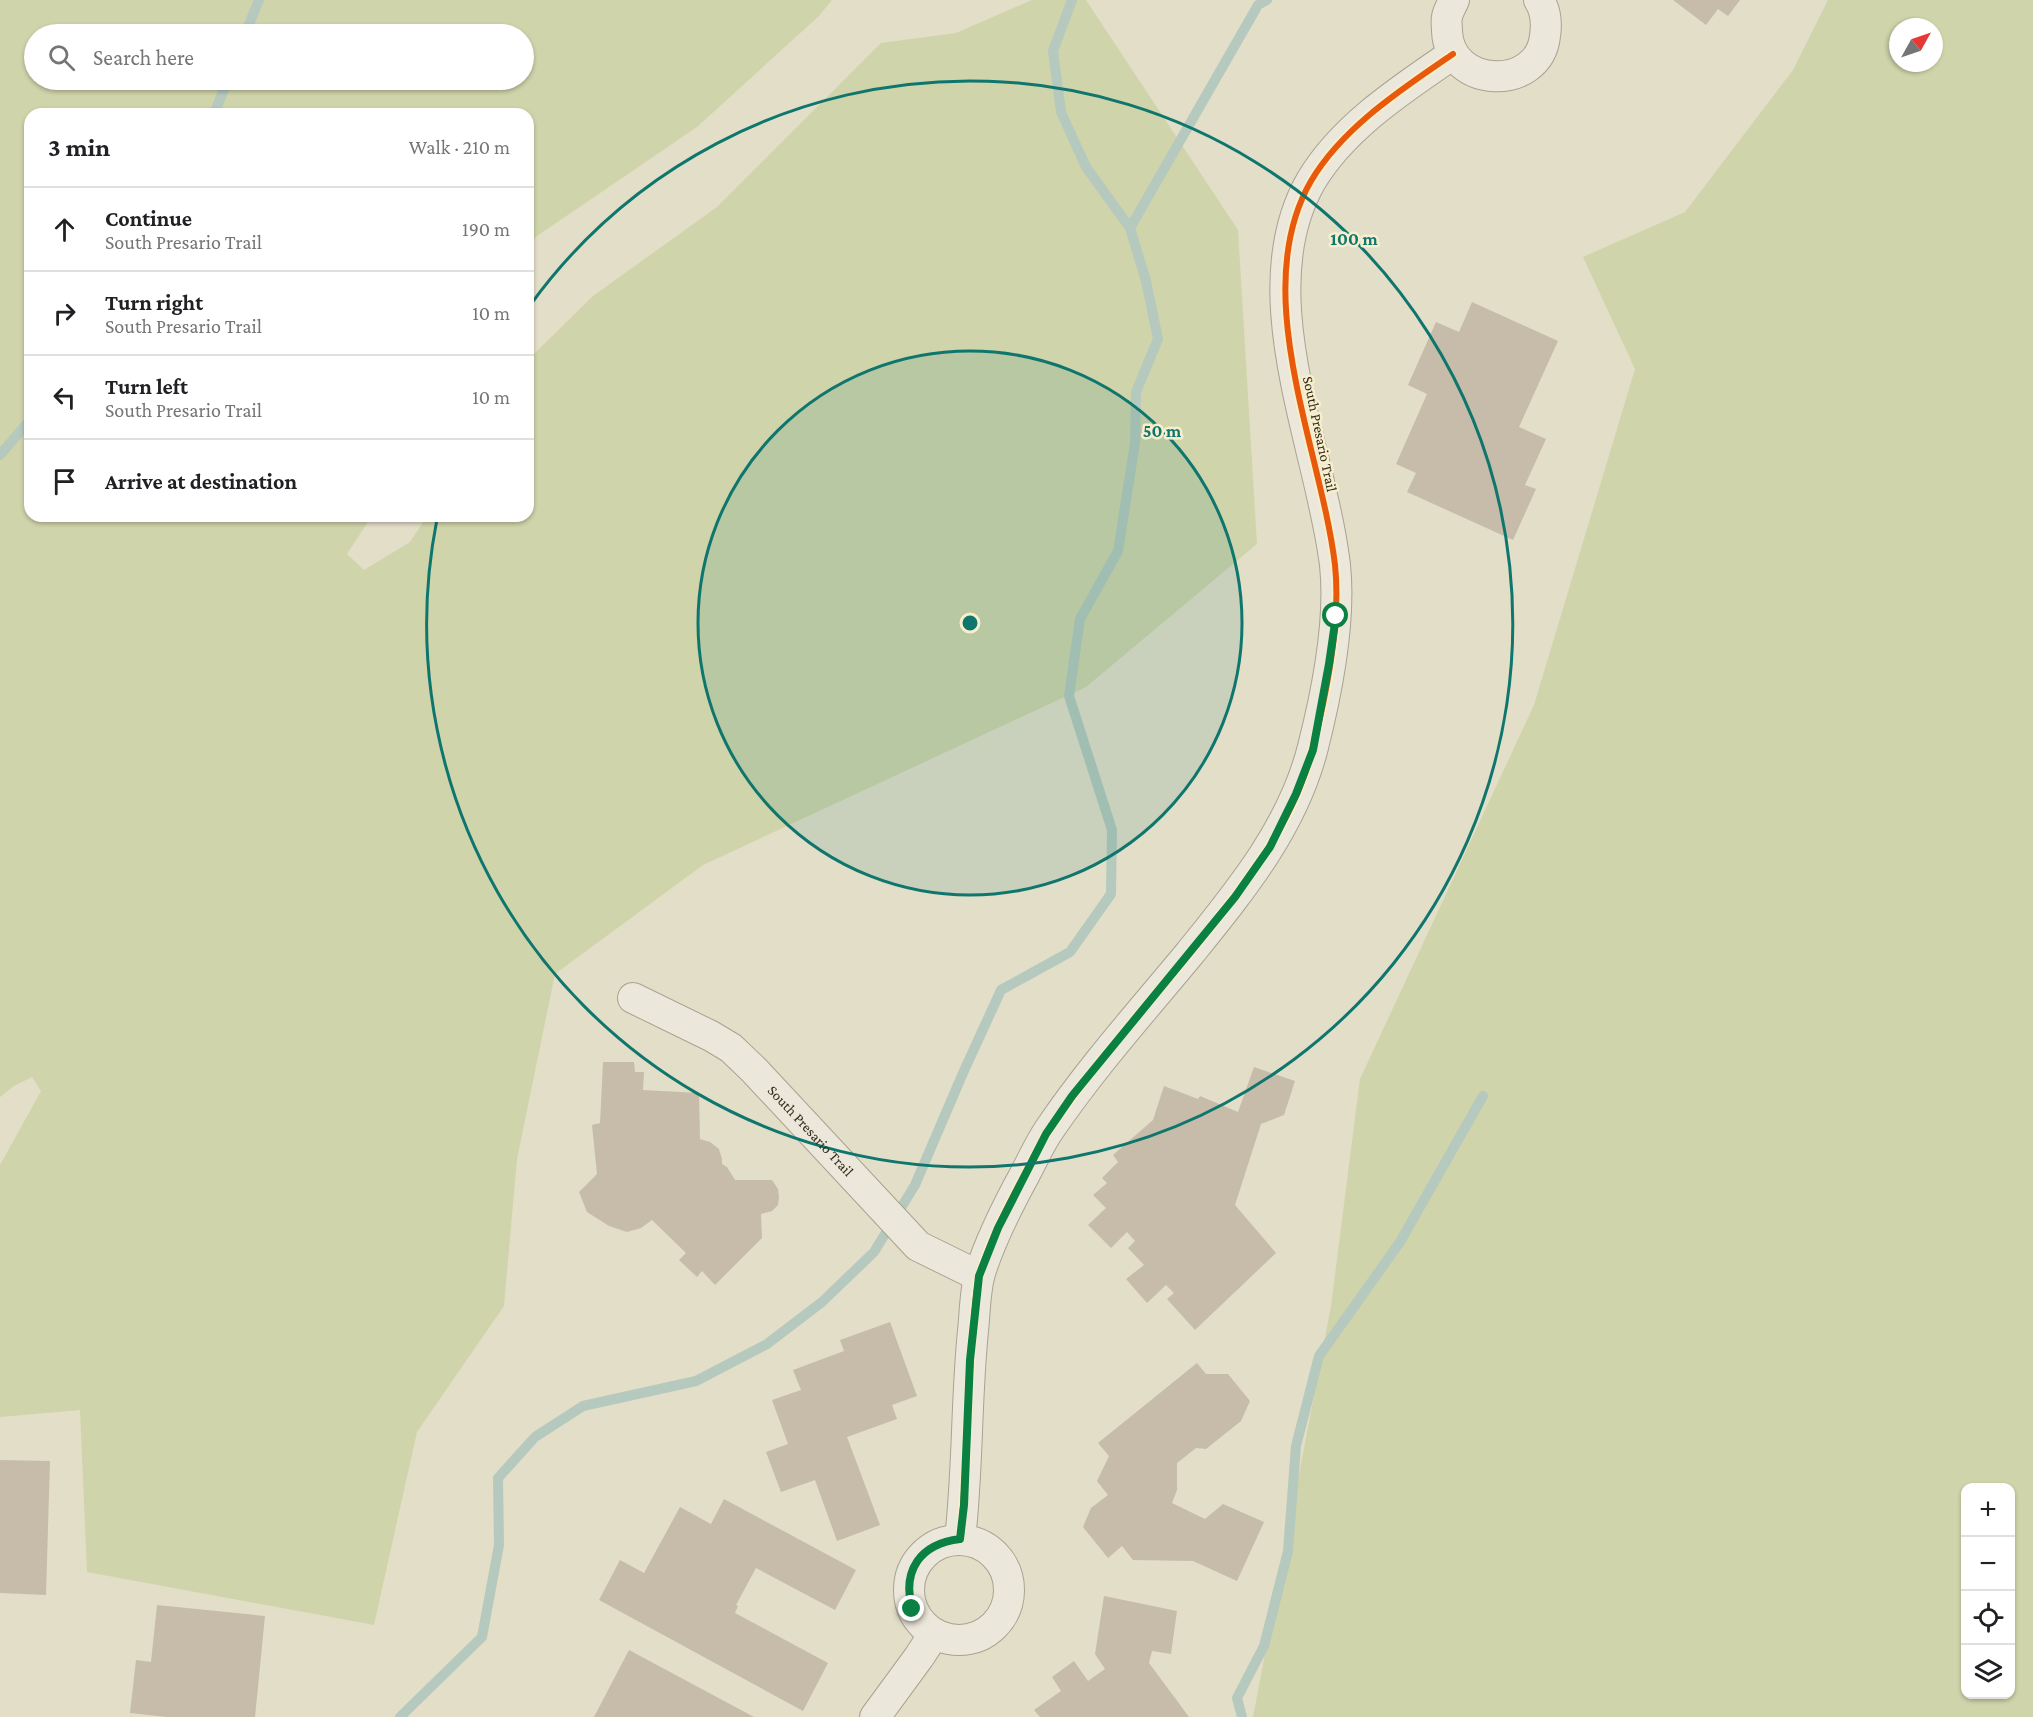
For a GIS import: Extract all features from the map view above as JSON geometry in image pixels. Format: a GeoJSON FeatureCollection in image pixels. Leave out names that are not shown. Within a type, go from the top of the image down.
{"type":"FeatureCollection","features":[{"type":"Feature","properties":{"kind":"street"},"geometry":{"type":"LineString","coordinates":[[1454,0],[1447,17],[1447,39],[1453,54],[1469,69],[1482,75],[1500,78],[1517,73],[1533,62],[1545,43],[1547,22],[1539,0]]}},
{"type":"Feature","properties":{"kind":"street","name":"South Presario Trail"},"geometry":{"type":"LineString","coordinates":[[960,1539],[964,1505],[970,1360],[979,1276],[998,1228],[1046,1134],[1072,1096],[1235,897],[1270,847],[1296,794],[1313,750],[1336,616],[1335,566],[1287,333],[1287,256],[1295,219],[1311,181],[1339,144],[1378,109],[1453,54]]}},
{"type":"Feature","properties":{"kind":"street","name":"South Presario Trail"},"geometry":{"type":"LineString","coordinates":[[633,998],[731,1048],[918,1246],[979,1276]]}},
{"type":"Feature","properties":{"kind":"street"},"geometry":{"type":"LineString","coordinates":[[960,1539],[982,1544],[999,1559],[1010,1587],[1008,1603],[1002,1617],[991,1629],[979,1637],[964,1641],[934,1634],[921,1623],[912,1609],[908,1593],[910,1576],[917,1561],[929,1549],[944,1541],[960,1539]]}},
{"type":"Feature","properties":{"kind":"street"},"geometry":{"type":"LineString","coordinates":[[874,1717],[920,1657],[934,1634]]}},
{"type":"Feature","properties":{"kind":"green space"},"geometry":{"type":"Polygon","coordinates":[[[0,0],[832,0],[819,16],[697,127],[534,240],[534,108],[24,108],[24,522],[368,522],[347,554],[364,570],[410,542],[423,522],[534,522],[534,354],[593,296],[717,207],[881,43],[956,33],[1032,0],[1086,0],[1238,230],[1257,544],[1086,687],[703,865],[555,974],[517,1159],[504,1306],[417,1432],[374,1625],[87,1572],[80,1410],[0,1417],[0,1165],[41,1091],[32,1077],[14,1086],[0,1097],[0,0]]]}},
{"type":"Feature","properties":{"kind":"green space"},"geometry":{"type":"Polygon","coordinates":[[[1828,0],[2033,0],[2033,1717],[1253,1717],[1331,1306],[1360,1079],[1534,705],[1635,369],[1583,257],[1685,212],[1793,70],[1828,0]]]}},
{"type":"Feature","properties":{"kind":"building"},"geometry":{"type":"Polygon","coordinates":[[[1673,0],[1740,0],[1728,16],[1718,9],[1706,25],[1673,0]]]}},
{"type":"Feature","properties":{"kind":"building"},"geometry":{"type":"Polygon","coordinates":[[[1472,302],[1558,341],[1519,427],[1546,439],[1525,485],[1536,489],[1513,540],[1407,492],[1416,473],[1396,464],[1427,394],[1408,385],[1436,322],[1459,332],[1472,302]]]}},
{"type":"Feature","properties":{"kind":"building"},"geometry":{"type":"Polygon","coordinates":[[[603,1062],[634,1062],[635,1072],[644,1072],[643,1090],[699,1093],[700,1139],[710,1142],[719,1149],[722,1164],[727,1167],[735,1180],[772,1180],[778,1189],[778,1205],[772,1211],[761,1214],[762,1238],[715,1285],[702,1271],[697,1277],[679,1260],[686,1253],[652,1220],[641,1228],[627,1232],[609,1226],[587,1212],[579,1192],[597,1174],[592,1125],[600,1123],[603,1062]]]}},
{"type":"Feature","properties":{"kind":"building"},"geometry":{"type":"Polygon","coordinates":[[[1254,1067],[1295,1081],[1284,1115],[1261,1124],[1235,1205],[1276,1253],[1195,1330],[1167,1299],[1174,1293],[1166,1285],[1147,1303],[1126,1279],[1144,1265],[1128,1248],[1135,1241],[1127,1232],[1111,1248],[1088,1225],[1106,1208],[1093,1195],[1107,1183],[1102,1178],[1118,1162],[1113,1155],[1153,1120],[1164,1086],[1198,1099],[1200,1096],[1238,1112],[1254,1067]]]}},
{"type":"Feature","properties":{"kind":"building"},"geometry":{"type":"Polygon","coordinates":[[[890,1322],[917,1396],[892,1405],[897,1419],[847,1437],[880,1525],[837,1541],[815,1480],[781,1492],[766,1452],[788,1444],[772,1400],[801,1390],[793,1370],[844,1351],[840,1340],[890,1322]]]}},
{"type":"Feature","properties":{"kind":"building"},"geometry":{"type":"Polygon","coordinates":[[[1197,1363],[1206,1374],[1228,1374],[1250,1401],[1241,1421],[1206,1449],[1196,1448],[1177,1463],[1177,1490],[1172,1503],[1205,1519],[1223,1504],[1264,1522],[1237,1581],[1193,1561],[1133,1560],[1122,1546],[1108,1558],[1083,1527],[1091,1508],[1108,1495],[1097,1481],[1109,1456],[1098,1443],[1197,1363]]]}},
{"type":"Feature","properties":{"kind":"building"},"geometry":{"type":"Polygon","coordinates":[[[0,1460],[50,1461],[46,1595],[0,1593],[0,1460]]]}},
{"type":"Feature","properties":{"kind":"building"},"geometry":{"type":"Polygon","coordinates":[[[724,1499],[856,1570],[835,1610],[756,1568],[736,1605],[738,1606],[735,1613],[828,1663],[803,1711],[599,1600],[620,1560],[644,1573],[680,1507],[711,1524],[724,1499]]]}},
{"type":"Feature","properties":{"kind":"building"},"geometry":{"type":"Polygon","coordinates":[[[1104,1596],[1177,1611],[1171,1654],[1152,1651],[1149,1663],[1189,1717],[1040,1717],[1034,1710],[1061,1691],[1052,1677],[1074,1661],[1088,1681],[1105,1669],[1095,1654],[1104,1596]]]}},
{"type":"Feature","properties":{"kind":"building"},"geometry":{"type":"Polygon","coordinates":[[[157,1605],[265,1616],[255,1717],[167,1717],[130,1713],[136,1660],[151,1662],[157,1605]]]}},
{"type":"Feature","properties":{"kind":"building"},"geometry":{"type":"Polygon","coordinates":[[[629,1650],[754,1717],[594,1717],[629,1650]]]}},
{"type":"Feature","properties":{"kind":"waterway"},"geometry":{"type":"LineString","coordinates":[[249,24],[259,0]]}},
{"type":"Feature","properties":{"kind":"waterway"},"geometry":{"type":"LineString","coordinates":[[1072,0],[1053,51],[1061,112],[1086,167],[1130,228]]}},
{"type":"Feature","properties":{"kind":"waterway"},"geometry":{"type":"LineString","coordinates":[[400,1717],[482,1637],[499,1545],[498,1478],[535,1437],[583,1406],[696,1381],[767,1344],[822,1302],[874,1252],[915,1185],[1001,990],[1070,952],[1111,894],[1112,830],[1069,696],[1080,619],[1118,551],[1135,443],[1136,392],[1158,339],[1146,281],[1130,228],[1258,5],[1267,0]]}},
{"type":"Feature","properties":{"kind":"waterway"},"geometry":{"type":"LineString","coordinates":[[216,108],[224,90]]}},
{"type":"Feature","properties":{"kind":"waterway"},"geometry":{"type":"LineString","coordinates":[[0,455],[24,427]]}},
{"type":"Feature","properties":{"kind":"waterway"},"geometry":{"type":"LineString","coordinates":[[1242,1717],[1237,1698],[1264,1646],[1288,1551],[1296,1446],[1319,1356],[1400,1242],[1483,1096]]}},
{"type":"Feature","properties":{"kind":"cycle path"},"geometry":{"type":"LineString","coordinates":[[960,1539],[976,1294],[984,1260],[995,1234],[1040,1146],[1065,1107],[1117,1040],[1209,930],[1263,857],[1292,804],[1313,747],[1332,656],[1336,587],[1335,565],[1327,519],[1304,421],[1287,320],[1286,271],[1293,225],[1311,181],[1340,143],[1375,110],[1453,54]]}},
{"type":"Feature","properties":{"kind":"route"},"geometry":{"type":"LineString","coordinates":[[912,1609],[908,1593],[910,1576],[917,1561],[929,1549],[944,1541],[960,1539],[964,1505],[970,1360],[979,1276],[998,1228],[1046,1134],[1072,1096],[1235,897],[1270,847],[1296,794],[1313,750],[1336,616]]}}]}
